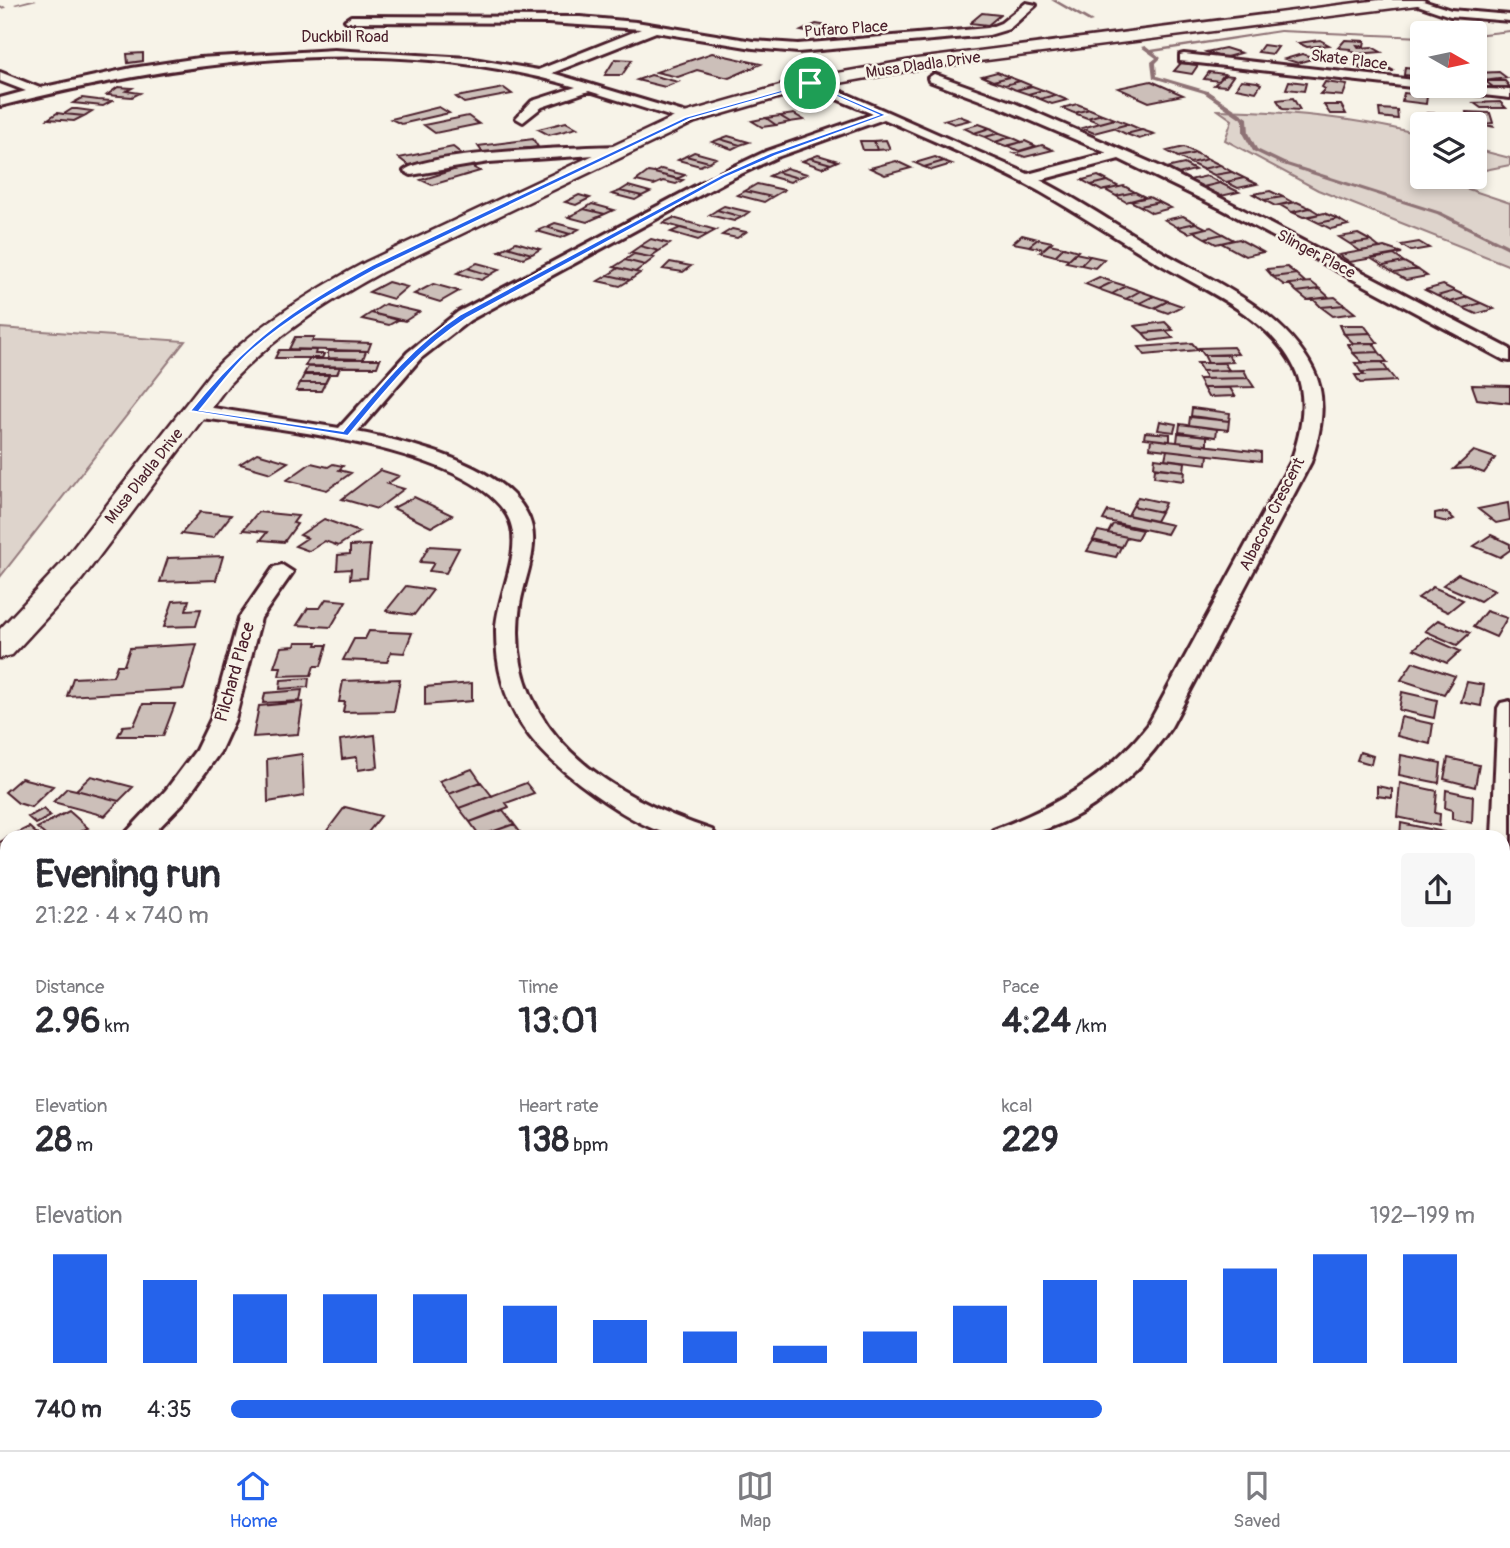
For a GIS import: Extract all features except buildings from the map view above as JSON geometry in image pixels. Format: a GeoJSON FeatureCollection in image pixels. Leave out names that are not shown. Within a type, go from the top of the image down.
{"type":"FeatureCollection","features":[{"type":"Feature","properties":{"kind":"street"},"geometry":{"type":"LineString","coordinates":[[1414,0],[1450,13],[1510,18]]}},
{"type":"Feature","properties":{"kind":"street","name":"Musa Dladla Drive"},"geometry":{"type":"LineString","coordinates":[[0,648],[71,572],[194,411],[245,352],[326,293],[374,267],[688,118],[810,83],[917,64],[1414,0]]}},
{"type":"Feature","properties":{"kind":"street","name":"Pufaro Place"},"geometry":{"type":"LineString","coordinates":[[351,20],[528,18],[657,27],[774,48],[827,47],[1000,28],[1030,5]]}},
{"type":"Feature","properties":{"kind":"street"},"geometry":{"type":"LineString","coordinates":[[538,74],[657,27]]}},
{"type":"Feature","properties":{"kind":"street","name":"Duckbill Road"},"geometry":{"type":"LineString","coordinates":[[0,102],[37,91],[147,69],[281,55],[424,57],[538,74],[688,118]]}},
{"type":"Feature","properties":{"kind":"street","name":"Skate Place"},"geometry":{"type":"LineString","coordinates":[[1184,58],[1510,94]]}},
{"type":"Feature","properties":{"kind":"street"},"geometry":{"type":"LineString","coordinates":[[0,76],[37,91]]}},
{"type":"Feature","properties":{"kind":"street","name":"Slinger Place"},"geometry":{"type":"LineString","coordinates":[[934,78],[1121,154],[1510,356]]}},
{"type":"Feature","properties":{"kind":"street","name":"Albacore Crescent"},"geometry":{"type":"LineString","coordinates":[[810,83],[1026,179],[1220,293],[1254,315],[1283,341],[1303,368],[1312,395],[1312,431],[1301,462],[1159,727],[1139,756],[1111,783],[1066,810],[1017,830]]}},
{"type":"Feature","properties":{"kind":"street"},"geometry":{"type":"LineString","coordinates":[[523,118],[537,104],[585,88]]}},
{"type":"Feature","properties":{"kind":"street"},"geometry":{"type":"LineString","coordinates":[[345,434],[408,358],[464,316],[723,177],[772,155],[884,115]]}},
{"type":"Feature","properties":{"kind":"street"},"geometry":{"type":"LineString","coordinates":[[411,171],[446,163],[523,154],[620,150]]}},
{"type":"Feature","properties":{"kind":"street"},"geometry":{"type":"LineString","coordinates":[[1026,179],[1121,154]]}},
{"type":"Feature","properties":{"kind":"street"},"geometry":{"type":"LineString","coordinates":[[194,411],[345,434],[466,472],[491,487],[516,511],[523,534],[523,556],[508,612],[508,659],[521,702],[547,745],[615,797],[650,829]]}},
{"type":"Feature","properties":{"kind":"street","name":"Pilchard Place"},"geometry":{"type":"LineString","coordinates":[[142,830],[175,796],[208,752],[223,719],[250,618],[282,572]]}},
{"type":"Feature","properties":{"kind":"street"},"geometry":{"type":"LineString","coordinates":[[1506,830],[1510,708]]}},
{"type":"Feature","properties":{"kind":"shaded area"},"geometry":{"type":"Polygon","coordinates":[[[1218,110],[1321,116],[1410,132],[1410,189],[1468,189],[1510,203],[1510,266],[1318,190],[1225,140],[1232,120],[1218,110]]]}},
{"type":"Feature","properties":{"kind":"shaded area"},"geometry":{"type":"Polygon","coordinates":[[[1487,152],[1510,158],[1510,165],[1487,170],[1487,152]]]}},
{"type":"Feature","properties":{"kind":"shaded area"},"geometry":{"type":"Polygon","coordinates":[[[0,328],[185,341],[0,577],[0,328]]]}},
{"type":"Feature","properties":{"kind":"waterway"},"geometry":{"type":"LineString","coordinates":[[16,4],[35,0]]}},
{"type":"Feature","properties":{"kind":"waterway"},"geometry":{"type":"LineString","coordinates":[[1053,0],[1091,21]]}},
{"type":"Feature","properties":{"kind":"waterway"},"geometry":{"type":"LineString","coordinates":[[0,8],[4,7]]}},
{"type":"Feature","properties":{"kind":"waterway"},"geometry":{"type":"LineString","coordinates":[[1152,51],[1280,31],[1410,36]]}},
{"type":"Feature","properties":{"kind":"waterway"},"geometry":{"type":"LineString","coordinates":[[1488,34],[1510,31]]}},
{"type":"Feature","properties":{"kind":"waterway"},"geometry":{"type":"LineString","coordinates":[[1143,47],[1159,58],[1153,62],[1155,77],[1206,92],[1246,119],[1246,133],[1255,150],[1282,163],[1439,213],[1510,248]]}},
{"type":"Feature","properties":{"kind":"route"},"geometry":{"type":"LineString","coordinates":[[810,83],[884,115],[772,155],[723,177],[464,316],[408,358],[345,434],[194,411],[245,352],[326,293],[374,267],[688,118],[810,83]]}}]}
